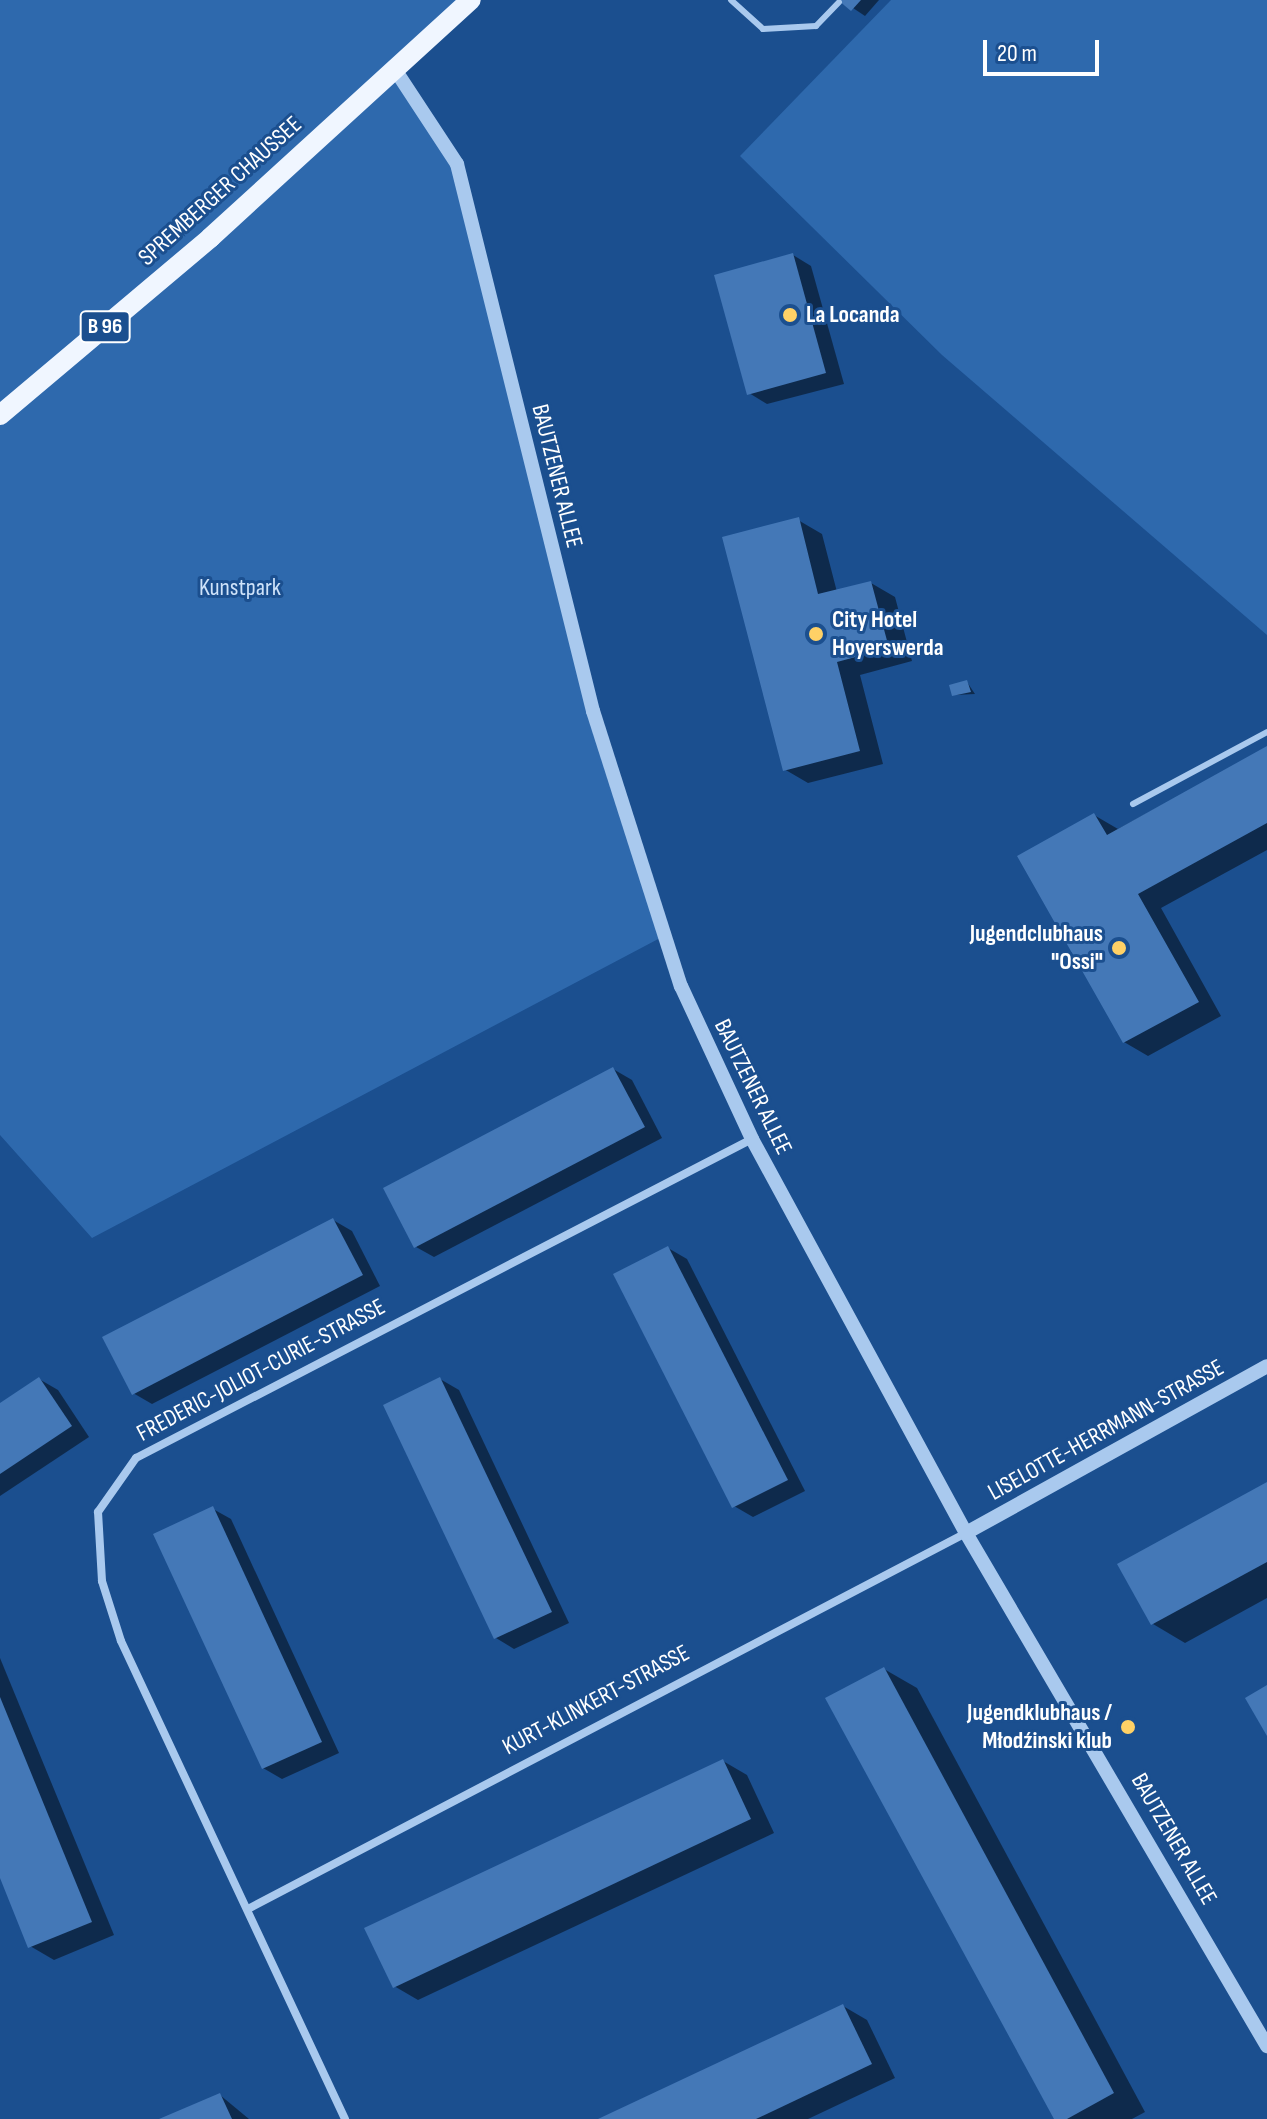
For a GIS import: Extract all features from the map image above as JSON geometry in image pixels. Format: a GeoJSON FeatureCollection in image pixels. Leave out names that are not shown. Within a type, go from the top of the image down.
{"type":"FeatureCollection","features":[{"type":"Feature","properties":{"kind":"main road","name":"SPREMBERGER CHAUSSEE"},"geometry":{"type":"LineString","coordinates":[[0,415],[210,238],[471,0]]}},
{"type":"Feature","properties":{"kind":"street","name":"BAUTZENER ALLEE"},"geometry":{"type":"LineString","coordinates":[[394,68],[457,164],[593,711],[681,986],[752,1139],[966,1533],[1267,2046]]}},
{"type":"Feature","properties":{"kind":"street","name":"FREDERIC-JOLIOT-CURIE-STRASSE"},"geometry":{"type":"LineString","coordinates":[[345,2119],[121,1641],[102,1581],[98,1512],[136,1458],[752,1139]]}},
{"type":"Feature","properties":{"kind":"street","name":"LISELOTTE-HERRMANN-STRASSE"},"geometry":{"type":"LineString","coordinates":[[966,1533],[1267,1366]]}},
{"type":"Feature","properties":{"kind":"street","name":"KURT-KLINKERT-STRASSE"},"geometry":{"type":"LineString","coordinates":[[248,1909],[966,1533]]}},
{"type":"Feature","properties":{"kind":"lane"},"geometry":{"type":"LineString","coordinates":[[731,0],[763,29],[816,26],[839,2]]}},
{"type":"Feature","properties":{"kind":"lane"},"geometry":{"type":"LineString","coordinates":[[1133,804],[1267,732]]}},
{"type":"Feature","properties":{"kind":"green space"},"geometry":{"type":"Polygon","coordinates":[[[0,0],[464,0],[207,235],[0,408],[0,0]]]}},
{"type":"Feature","properties":{"kind":"green space"},"geometry":{"type":"Polygon","coordinates":[[[891,0],[1267,0],[1267,635],[942,355],[740,156],[891,0]]]}},
{"type":"Feature","properties":{"kind":"green space","name":"Kunstpark"},"geometry":{"type":"Polygon","coordinates":[[[395,74],[456,165],[523,451],[662,937],[92,1238],[0,1135],[0,421],[395,74]]]}},
{"type":"Feature","properties":{"kind":"building"},"geometry":{"type":"Polygon","coordinates":[[[838,0],[861,0],[851,11],[838,0]]]}},
{"type":"Feature","properties":{"kind":"building"},"geometry":{"type":"Polygon","coordinates":[[[793,253],[826,373],[747,395],[714,275],[793,253]]]}},
{"type":"Feature","properties":{"kind":"building","name":"City Hotel Hoyerswerda"},"geometry":{"type":"Polygon","coordinates":[[[799,517],[818,594],[871,581],[889,648],[837,662],[860,751],[783,771],[722,537],[799,517]]]}},
{"type":"Feature","properties":{"kind":"building"},"geometry":{"type":"Polygon","coordinates":[[[967,680],[971,692],[952,696],[949,685],[967,680]]]}},
{"type":"Feature","properties":{"kind":"building","name":"Jugendclubhaus \"Ossi\""},"geometry":{"type":"Polygon","coordinates":[[[1267,746],[1267,823],[1138,894],[1199,1002],[1123,1043],[1017,856],[1094,813],[1107,835],[1267,746]]]}},
{"type":"Feature","properties":{"kind":"building"},"geometry":{"type":"Polygon","coordinates":[[[613,1067],[645,1127],[414,1248],[383,1188],[613,1067]]]}},
{"type":"Feature","properties":{"kind":"building"},"geometry":{"type":"Polygon","coordinates":[[[333,1218],[363,1275],[132,1395],[102,1337],[333,1218]]]}},
{"type":"Feature","properties":{"kind":"building"},"geometry":{"type":"Polygon","coordinates":[[[668,1246],[788,1480],[732,1508],[613,1274],[668,1246]]]}},
{"type":"Feature","properties":{"kind":"building"},"geometry":{"type":"Polygon","coordinates":[[[39,1377],[72,1426],[0,1474],[0,1403],[39,1377]]]}},
{"type":"Feature","properties":{"kind":"building"},"geometry":{"type":"Polygon","coordinates":[[[440,1377],[552,1612],[494,1639],[383,1405],[440,1377]]]}},
{"type":"Feature","properties":{"kind":"building"},"geometry":{"type":"Polygon","coordinates":[[[1267,1482],[1267,1562],[1151,1625],[1117,1564],[1267,1482]]]}},
{"type":"Feature","properties":{"kind":"building"},"geometry":{"type":"Polygon","coordinates":[[[213,1506],[322,1742],[262,1769],[153,1534],[213,1506]]]}},
{"type":"Feature","properties":{"kind":"building"},"geometry":{"type":"Polygon","coordinates":[[[884,1667],[1114,2093],[1067,2119],[1054,2119],[825,1698],[884,1667]]]}},
{"type":"Feature","properties":{"kind":"building"},"geometry":{"type":"Polygon","coordinates":[[[1267,1685],[1267,1736],[1245,1698],[1267,1685]]]}},
{"type":"Feature","properties":{"kind":"building"},"geometry":{"type":"Polygon","coordinates":[[[0,1697],[92,1922],[28,1948],[0,1878],[0,1697]]]}},
{"type":"Feature","properties":{"kind":"building"},"geometry":{"type":"Polygon","coordinates":[[[723,1759],[751,1819],[393,1988],[364,1928],[723,1759]]]}},
{"type":"Feature","properties":{"kind":"building"},"geometry":{"type":"Polygon","coordinates":[[[843,2004],[872,2064],[756,2119],[598,2119],[843,2004]]]}},
{"type":"Feature","properties":{"kind":"building"},"geometry":{"type":"Polygon","coordinates":[[[220,2093],[232,2119],[159,2119],[220,2093]]]}},
{"type":"Feature","properties":{"kind":"place","name":"La Locanda"},"geometry":{"type":"Point","coordinates":[790,315]}},
{"type":"Feature","properties":{"kind":"place","name":"City Hotel Hoyerswerda"},"geometry":{"type":"Point","coordinates":[816,634]}},
{"type":"Feature","properties":{"kind":"place","name":"Jugendclubhaus \"Ossi\""},"geometry":{"type":"Point","coordinates":[1119,948]}},
{"type":"Feature","properties":{"kind":"place","name":"Jugendklubhaus / Młodźinski klub"},"geometry":{"type":"Point","coordinates":[1128,1727]}}]}
